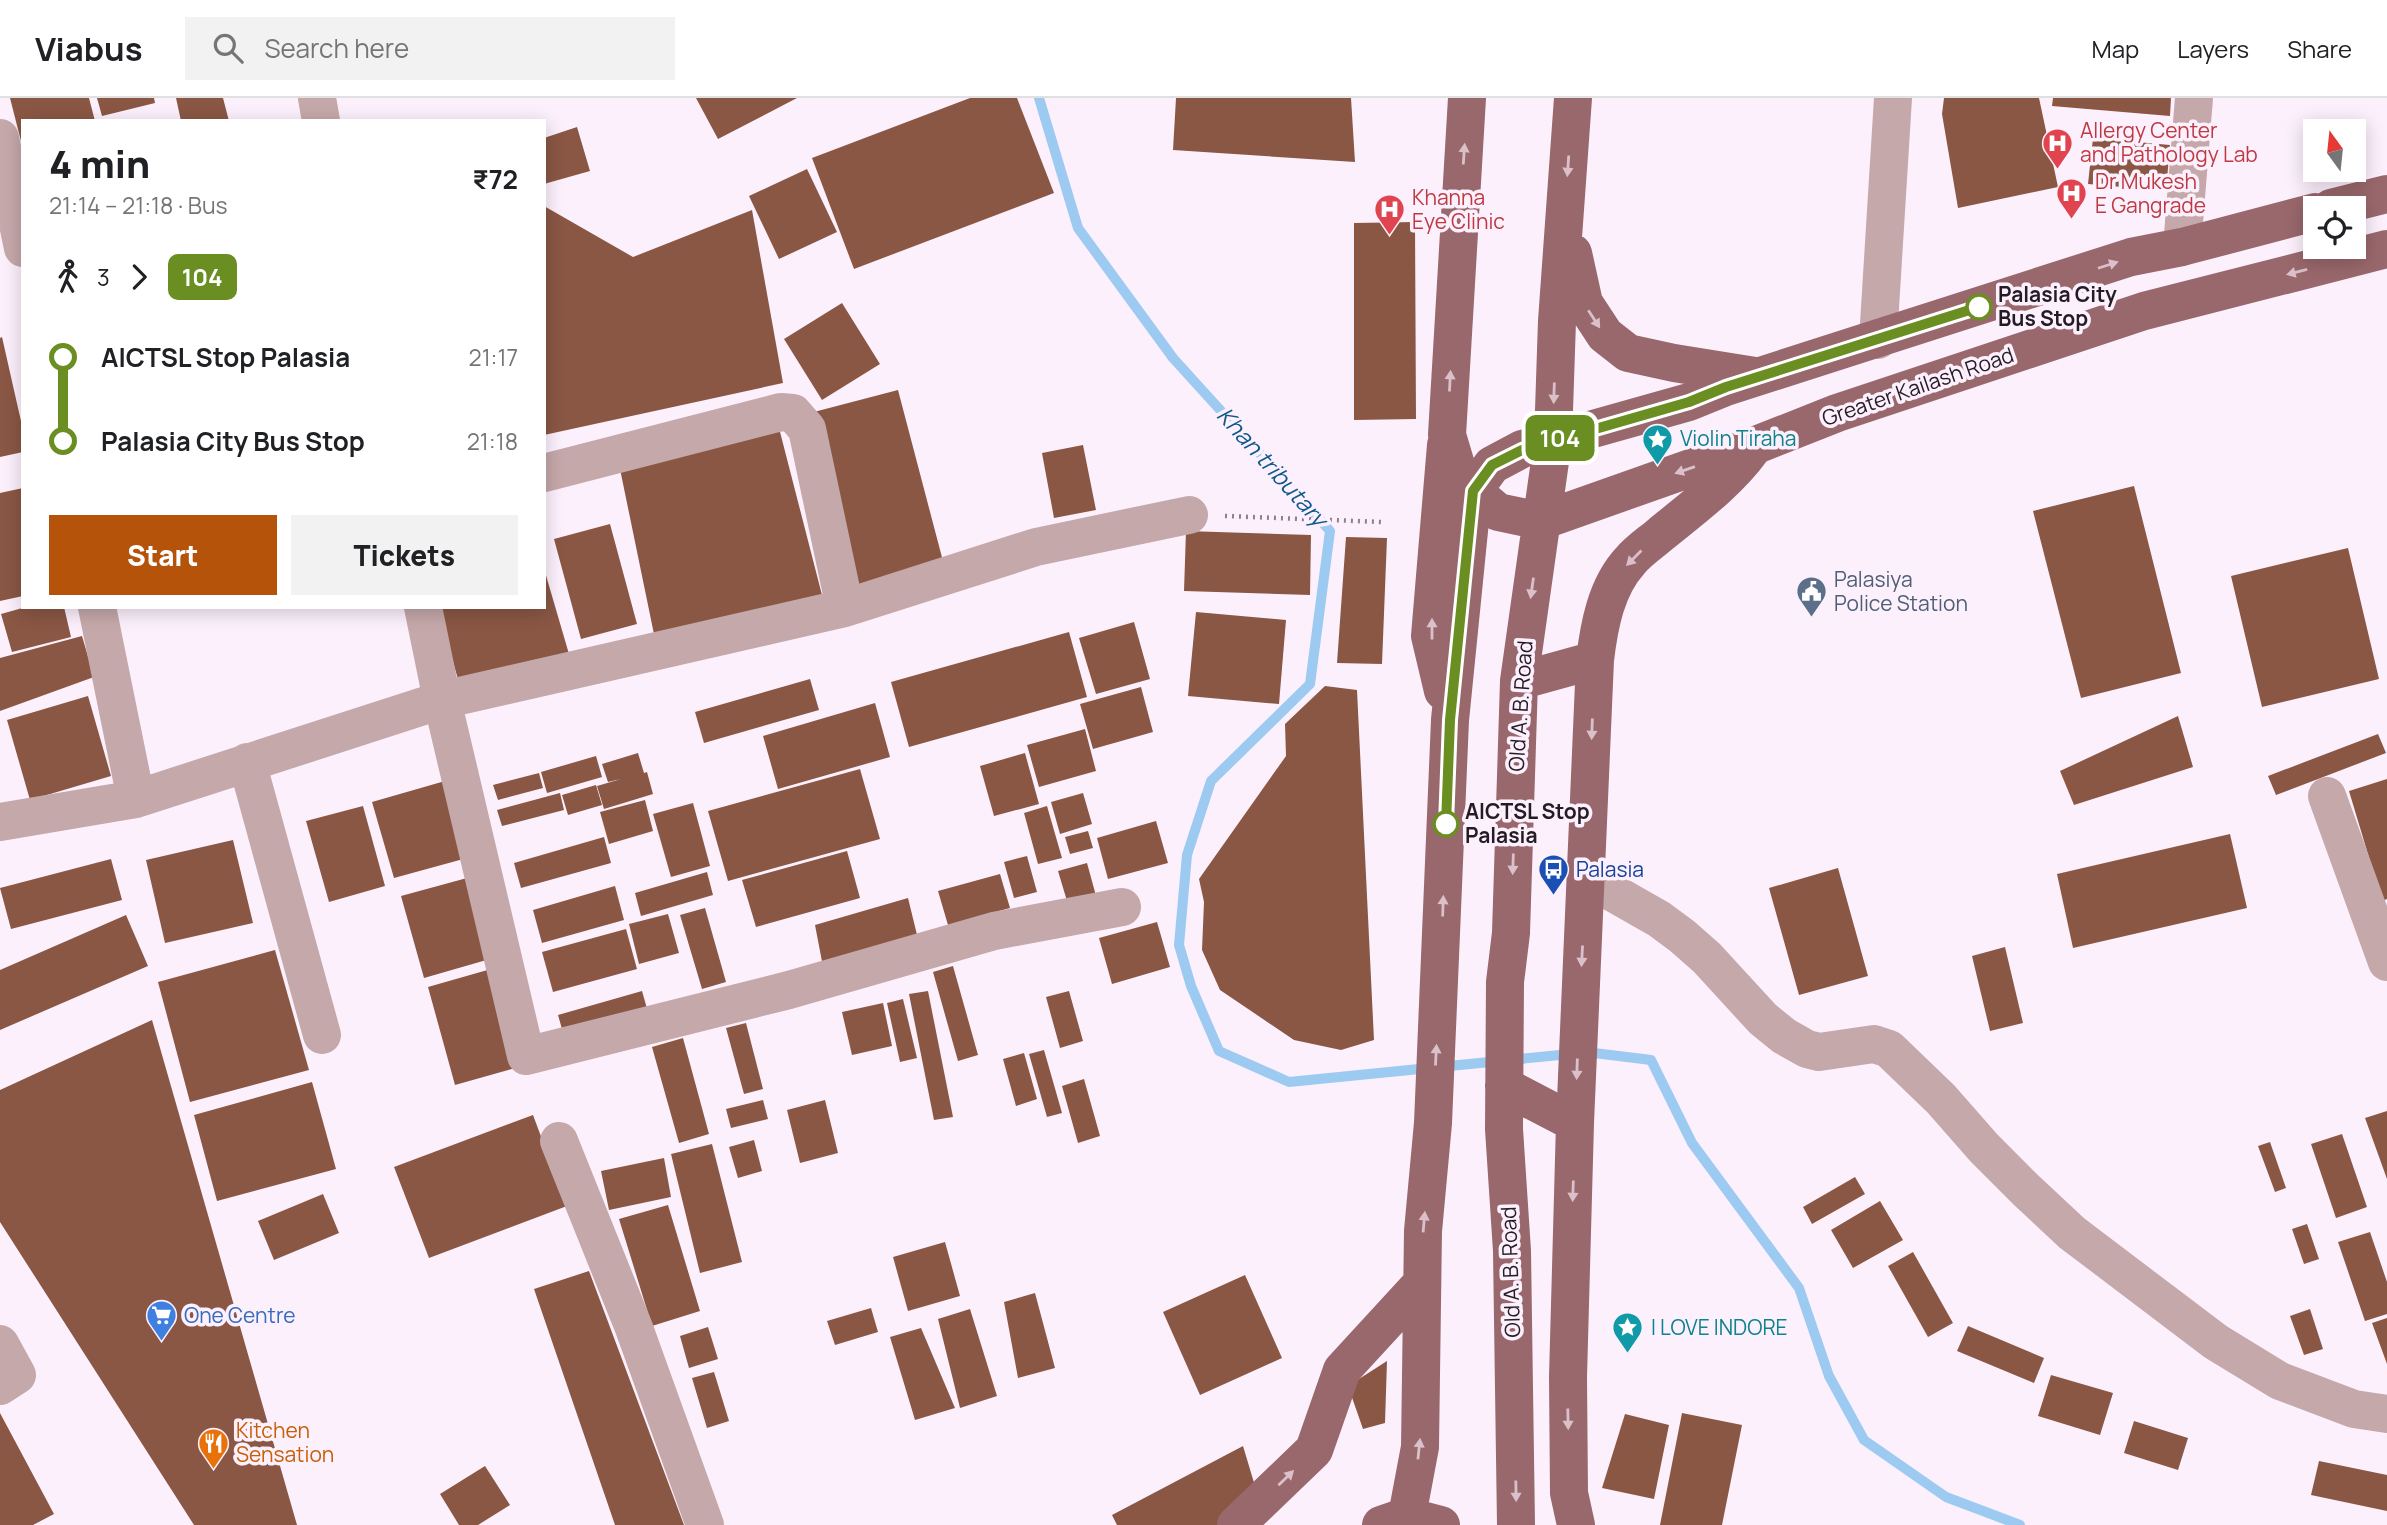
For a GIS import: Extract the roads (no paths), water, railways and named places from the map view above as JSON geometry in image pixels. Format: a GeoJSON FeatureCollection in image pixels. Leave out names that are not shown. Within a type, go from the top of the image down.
{"type":"FeatureCollection","features":[{"type":"Feature","properties":{"kind":"main road"},"geometry":{"type":"LineString","coordinates":[[1450,720],[1430,635],[1447,435],[1467,98]]}},
{"type":"Feature","properties":{"kind":"main road","name":"Old A. B. Road"},"geometry":{"type":"LineString","coordinates":[[1516,1525],[1512,1251],[1504,1129],[1506,982],[1519,681],[1553,440],[1557,321],[1573,98]]}},
{"type":"Feature","properties":{"kind":"main road"},"geometry":{"type":"LineString","coordinates":[[2366,199],[2387,194]]}},
{"type":"Feature","properties":{"kind":"main road"},"geometry":{"type":"LineString","coordinates":[[1566,206],[1584,303],[1605,335],[1628,353],[1759,377]]}},
{"type":"Feature","properties":{"kind":"main road"},"geometry":{"type":"LineString","coordinates":[[1409,1523],[1420,1447],[1423,1231],[1433,1124],[1450,720],[1473,491],[1492,465],[1522,450],[1689,402],[2132,257],[2182,247],[2303,215]]}},
{"type":"Feature","properties":{"kind":"main road","name":"Greater Kailash Road"},"geometry":{"type":"LineString","coordinates":[[1473,491],[1498,512],[1541,520],[1756,445],[1837,413],[2144,312],[2387,249]]}},
{"type":"Feature","properties":{"kind":"main road"},"geometry":{"type":"LineString","coordinates":[[1447,435],[1458,472],[1473,491]]}},
{"type":"Feature","properties":{"kind":"main road"},"geometry":{"type":"LineString","coordinates":[[1576,1525],[1569,1493],[1568,1377],[1579,1015],[1595,660],[1599,627],[1605,606],[1629,561],[1718,487],[1756,445]]}},
{"type":"Feature","properties":{"kind":"main road"},"geometry":{"type":"LineString","coordinates":[[1519,681],[1595,660]]}},
{"type":"Feature","properties":{"kind":"main road"},"geometry":{"type":"LineString","coordinates":[[1504,1086],[1575,1123]]}},
{"type":"Feature","properties":{"kind":"main road"},"geometry":{"type":"LineString","coordinates":[[1236,1525],[1314,1450],[1342,1370],[1422,1283]]}},
{"type":"Feature","properties":{"kind":"street"},"geometry":{"type":"LineString","coordinates":[[317,98],[321,119]]}},
{"type":"Feature","properties":{"kind":"street"},"geometry":{"type":"LineString","coordinates":[[1878,340],[1894,98]]}},
{"type":"Feature","properties":{"kind":"street"},"geometry":{"type":"LineString","coordinates":[[2182,247],[2194,98]]}},
{"type":"Feature","properties":{"kind":"street"},"geometry":{"type":"LineString","coordinates":[[0,138],[21,232]]}},
{"type":"Feature","properties":{"kind":"street"},"geometry":{"type":"LineString","coordinates":[[546,472],[781,412],[793,413],[807,429],[845,607]]}},
{"type":"Feature","properties":{"kind":"street"},"geometry":{"type":"LineString","coordinates":[[0,822],[136,799],[442,700],[845,607],[1036,547],[1189,514]]}},
{"type":"Feature","properties":{"kind":"street"},"geometry":{"type":"LineString","coordinates":[[97,609],[136,799]]}},
{"type":"Feature","properties":{"kind":"street"},"geometry":{"type":"LineString","coordinates":[[423,609],[442,700],[526,1056],[789,990],[994,931],[1122,907]]}},
{"type":"Feature","properties":{"kind":"street"},"geometry":{"type":"LineString","coordinates":[[247,762],[321,1035]]}},
{"type":"Feature","properties":{"kind":"street"},"geometry":{"type":"LineString","coordinates":[[2327,796],[2387,962]]}},
{"type":"Feature","properties":{"kind":"street"},"geometry":{"type":"LineString","coordinates":[[1587,878],[1659,919],[1682,936],[1707,958],[1763,1019],[1784,1036],[1807,1049],[1819,1052],[1874,1044],[1889,1049],[1941,1098],[1984,1148],[2073,1233],[2216,1342],[2280,1381],[2354,1409],[2387,1414]]}},
{"type":"Feature","properties":{"kind":"street"},"geometry":{"type":"LineString","coordinates":[[559,1142],[634,1328],[705,1525]]}},
{"type":"Feature","properties":{"kind":"street"},"geometry":{"type":"LineString","coordinates":[[0,1344],[17,1375],[0,1386]]}},
{"type":"Feature","properties":{"kind":"waterway","name":"Khan tributary"},"geometry":{"type":"LineString","coordinates":[[1039,98],[1078,228],[1173,358],[1330,531],[1310,684],[1211,781],[1187,855],[1179,945],[1191,986],[1219,1051],[1289,1082],[1570,1054]]}},
{"type":"Feature","properties":{"kind":"waterway"},"geometry":{"type":"LineString","coordinates":[[1586,1052],[1651,1060],[1692,1143],[1799,1288],[1829,1376],[1864,1440],[1946,1497],[2020,1525]]}},
{"type":"Feature","properties":{"kind":"place","name":"Allergy Center and Pathology Lab"},"geometry":{"type":"Point","coordinates":[2057,170]}},
{"type":"Feature","properties":{"kind":"place","name":"Dr Mukesh E Gangrade"},"geometry":{"type":"Point","coordinates":[2072,221]}},
{"type":"Feature","properties":{"kind":"place","name":"Khanna Eye Clinic"},"geometry":{"type":"Point","coordinates":[1389,237]}},
{"type":"Feature","properties":{"kind":"place","name":"Palasia City Bus Stop"},"geometry":{"type":"Point","coordinates":[1979,307]}},
{"type":"Feature","properties":{"kind":"place","name":"Violin Tiraha"},"geometry":{"type":"Point","coordinates":[1657,466]}},
{"type":"Feature","properties":{"kind":"place","name":"Palasiya Police Station"},"geometry":{"type":"Point","coordinates":[1811,619]}},
{"type":"Feature","properties":{"kind":"place","name":"AICTSL Stop Palasia"},"geometry":{"type":"Point","coordinates":[1446,824]}},
{"type":"Feature","properties":{"kind":"place","name":"Palasia"},"geometry":{"type":"Point","coordinates":[1553,897]}},
{"type":"Feature","properties":{"kind":"place","name":"One Centre"},"geometry":{"type":"Point","coordinates":[161,1343]}},
{"type":"Feature","properties":{"kind":"place","name":"I LOVE INDORE"},"geometry":{"type":"Point","coordinates":[1628,1355]}},
{"type":"Feature","properties":{"kind":"place","name":"Kitchen Sensation"},"geometry":{"type":"Point","coordinates":[213,1470]}}]}
